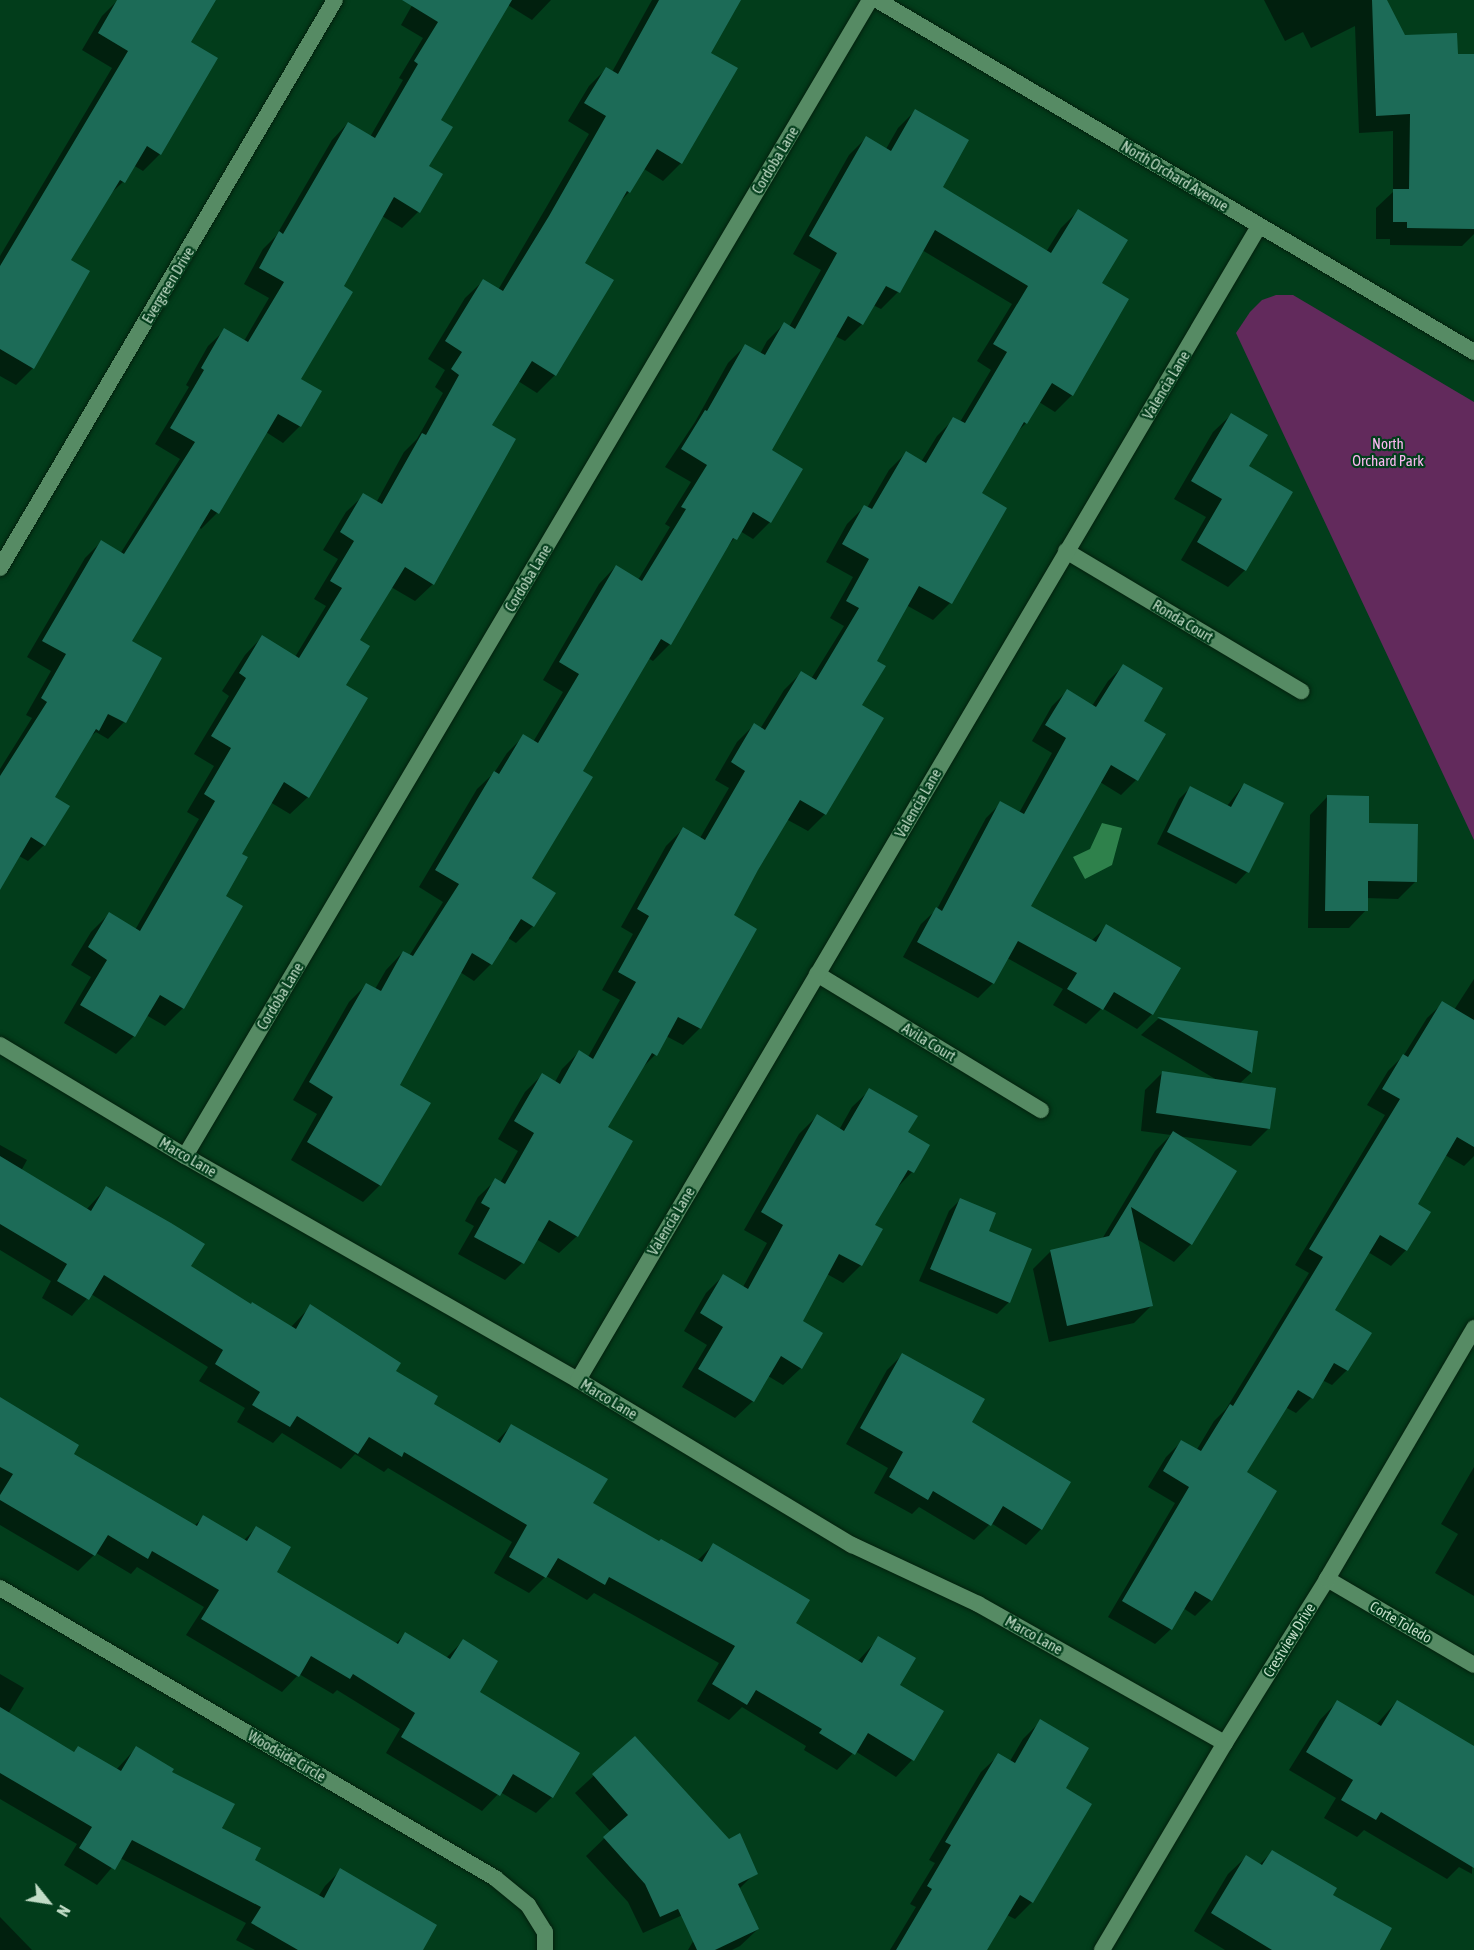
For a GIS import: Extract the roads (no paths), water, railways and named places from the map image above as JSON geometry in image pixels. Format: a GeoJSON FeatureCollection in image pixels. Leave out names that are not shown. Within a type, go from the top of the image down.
{"type":"FeatureCollection","features":[{"type":"Feature","properties":{"kind":"street","name":"Evergreen Drive"},"geometry":{"type":"LineString","coordinates":[[0,568],[335,0]]}},
{"type":"Feature","properties":{"kind":"street","name":"Cordoba Lane"},"geometry":{"type":"LineString","coordinates":[[185,1156],[870,0]]}},
{"type":"Feature","properties":{"kind":"street","name":"North Orchard Avenue"},"geometry":{"type":"LineString","coordinates":[[877,0],[1474,352]]}},
{"type":"Feature","properties":{"kind":"street","name":"Valencia Lane"},"geometry":{"type":"LineString","coordinates":[[578,1380],[1065,551],[1259,226]]}},
{"type":"Feature","properties":{"kind":"street","name":"Ronda Court"},"geometry":{"type":"LineString","coordinates":[[1065,551],[1301,691]]}},
{"type":"Feature","properties":{"kind":"street","name":"Avila Court"},"geometry":{"type":"LineString","coordinates":[[817,974],[1041,1110]]}},
{"type":"Feature","properties":{"kind":"street","name":"Marco Lane"},"geometry":{"type":"LineString","coordinates":[[0,1045],[185,1156],[578,1380],[852,1545],[978,1604],[1225,1743]]}},
{"type":"Feature","properties":{"kind":"street","name":"Crestview Drive"},"geometry":{"type":"LineString","coordinates":[[1102,1950],[1225,1743],[1327,1579],[1474,1328]]}},
{"type":"Feature","properties":{"kind":"street","name":"Corte Toledo"},"geometry":{"type":"LineString","coordinates":[[1327,1579],[1474,1665]]}},
{"type":"Feature","properties":{"kind":"street","name":"Woodside Circle"},"geometry":{"type":"LineString","coordinates":[[0,1588],[495,1878],[528,1905],[544,1932],[545,1950]]}},
{"type":"Feature","properties":{"kind":"park label","name":"North Orchard Park"},"geometry":{"type":"Point","coordinates":[1388,452]}}]}
